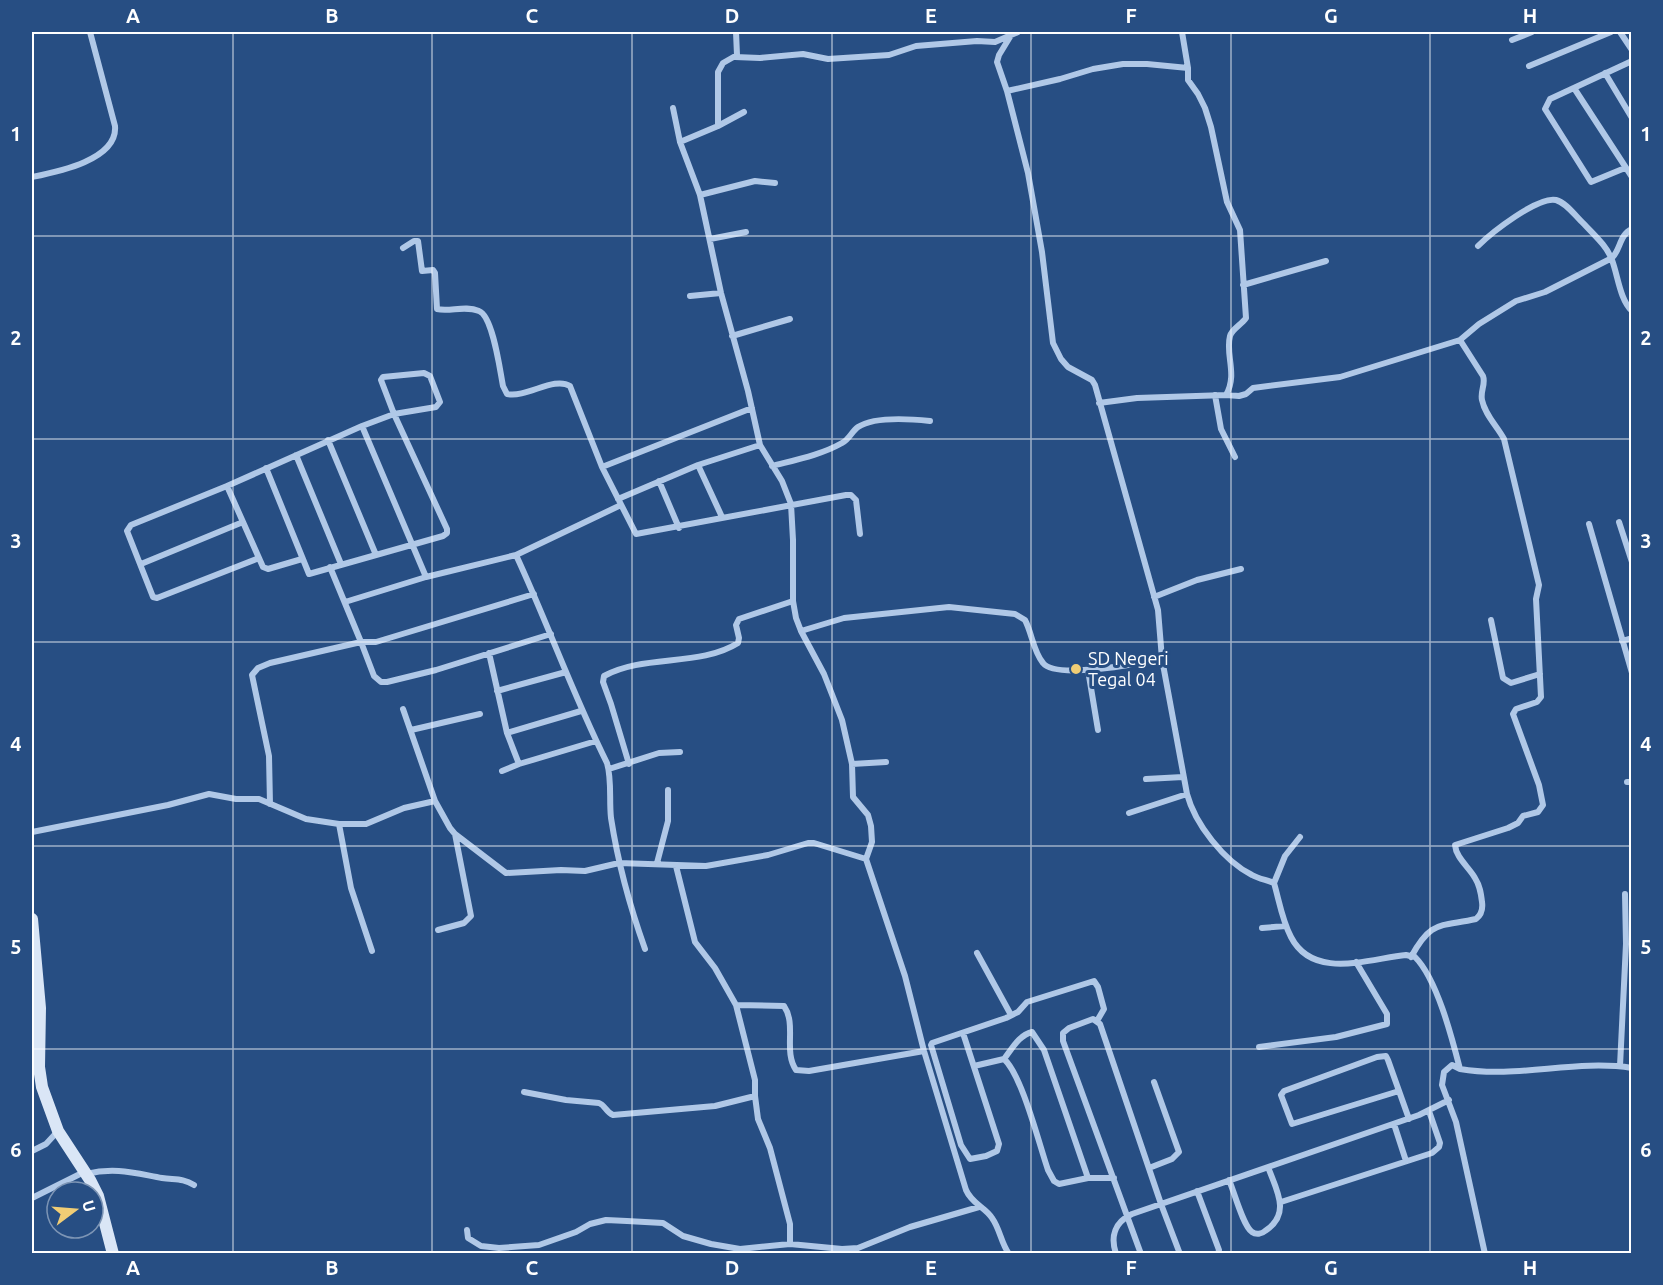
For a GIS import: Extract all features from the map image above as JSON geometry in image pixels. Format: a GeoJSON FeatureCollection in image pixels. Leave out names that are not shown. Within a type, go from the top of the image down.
{"type":"FeatureCollection","features":[{"type":"Feature","properties":{"kind":"street"},"geometry":{"type":"LineString","coordinates":[[32,177],[62,171],[104,152],[114,136],[115,126],[90,32]]}},
{"type":"Feature","properties":{"kind":"street"},"geometry":{"type":"LineString","coordinates":[[735,57],[736,32]]}},
{"type":"Feature","properties":{"kind":"street"},"geometry":{"type":"LineString","coordinates":[[718,126],[718,72],[723,63],[735,57],[760,58],[802,54],[828,59],[889,55],[915,46],[977,41],[995,42],[1015,32]]}},
{"type":"Feature","properties":{"kind":"street"},"geometry":{"type":"LineString","coordinates":[[1015,32],[997,59],[1028,173],[1036,213],[1053,343],[1060,359],[1068,367],[1092,380],[1095,385],[1154,597],[1160,627],[1162,659],[1187,794],[1197,820],[1225,853],[1245,871],[1274,883]]}},
{"type":"Feature","properties":{"kind":"street"},"geometry":{"type":"LineString","coordinates":[[1182,32],[1188,80],[1198,94],[1211,127],[1227,202],[1240,230],[1246,318],[1231,333],[1232,366],[1230,385],[1226,395]]}},
{"type":"Feature","properties":{"kind":"street"},"geometry":{"type":"LineString","coordinates":[[1512,40],[1532,32]]}},
{"type":"Feature","properties":{"kind":"street"},"geometry":{"type":"LineString","coordinates":[[1529,66],[1611,32]]}},
{"type":"Feature","properties":{"kind":"street"},"geometry":{"type":"LineString","coordinates":[[1620,32],[1632,50]]}},
{"type":"Feature","properties":{"kind":"street"},"geometry":{"type":"LineString","coordinates":[[1625,168],[1591,182],[1545,109],[1550,99],[1632,61]]}},
{"type":"Feature","properties":{"kind":"street"},"geometry":{"type":"LineString","coordinates":[[1007,91],[1114,65],[1147,64],[1188,68]]}},
{"type":"Feature","properties":{"kind":"street"},"geometry":{"type":"LineString","coordinates":[[1605,74],[1632,118]]}},
{"type":"Feature","properties":{"kind":"street"},"geometry":{"type":"LineString","coordinates":[[1574,88],[1632,177]]}},
{"type":"Feature","properties":{"kind":"street"},"geometry":{"type":"LineString","coordinates":[[673,108],[680,142],[700,195],[721,293],[760,445],[782,481],[791,504],[793,601],[796,618],[836,702],[852,764],[853,797],[868,815],[871,826],[873,842],[866,859],[905,976],[924,1050],[966,1190],[973,1202],[992,1217],[1002,1244],[1009,1254]]}},
{"type":"Feature","properties":{"kind":"street"},"geometry":{"type":"LineString","coordinates":[[680,142],[718,126],[744,111]]}},
{"type":"Feature","properties":{"kind":"street"},"geometry":{"type":"LineString","coordinates":[[700,195],[755,181],[775,183]]}},
{"type":"Feature","properties":{"kind":"street"},"geometry":{"type":"LineString","coordinates":[[1478,246],[1497,228],[1511,219],[1547,200],[1557,200],[1564,204],[1598,239],[1612,258],[1621,288],[1629,309],[1632,311]]}},
{"type":"Feature","properties":{"kind":"street"},"geometry":{"type":"LineString","coordinates":[[1099,404],[1137,398],[1239,396],[1253,388],[1340,377],[1460,340],[1479,324],[1515,301],[1545,292],[1612,258],[1618,250],[1623,235],[1632,229]]}},
{"type":"Feature","properties":{"kind":"street"},"geometry":{"type":"LineString","coordinates":[[710,239],[746,232]]}},
{"type":"Feature","properties":{"kind":"street"},"geometry":{"type":"LineString","coordinates":[[403,248],[418,241],[422,271],[433,270],[435,273],[437,309],[462,307],[478,310],[486,315],[503,386],[507,394],[516,395],[560,383],[570,386],[602,467],[636,534],[679,528],[791,504],[851,495],[856,500],[860,534]]}},
{"type":"Feature","properties":{"kind":"street"},"geometry":{"type":"LineString","coordinates":[[1243,285],[1326,261]]}},
{"type":"Feature","properties":{"kind":"street"},"geometry":{"type":"LineString","coordinates":[[690,296],[721,293]]}},
{"type":"Feature","properties":{"kind":"street"},"geometry":{"type":"LineString","coordinates":[[732,336],[790,319]]}},
{"type":"Feature","properties":{"kind":"street"},"geometry":{"type":"LineString","coordinates":[[1411,957],[1421,938],[1427,932],[1439,926],[1476,919],[1480,916],[1481,891],[1475,878],[1458,856],[1455,845],[1518,824],[1523,816],[1538,812],[1543,805],[1539,785],[1513,714],[1516,709],[1540,700],[1536,599],[1539,585],[1504,439],[1482,401],[1481,394],[1485,381],[1483,376],[1460,340]]}},
{"type":"Feature","properties":{"kind":"street"},"geometry":{"type":"LineString","coordinates":[[259,558],[157,598],[153,597],[127,531],[131,525],[227,486],[266,468],[296,455],[328,440],[362,426],[394,414],[440,405],[430,376],[427,373],[381,378],[394,414],[447,529],[444,536],[309,574],[266,468]]}},
{"type":"Feature","properties":{"kind":"street"},"geometry":{"type":"LineString","coordinates":[[1215,395],[1221,429],[1235,457]]}},
{"type":"Feature","properties":{"kind":"street"},"geometry":{"type":"LineString","coordinates":[[602,467],[752,408]]}},
{"type":"Feature","properties":{"kind":"street"},"geometry":{"type":"LineString","coordinates":[[772,466],[816,454],[844,442],[856,428],[868,423],[906,418],[930,421]]}},
{"type":"Feature","properties":{"kind":"street"},"geometry":{"type":"LineString","coordinates":[[362,426],[414,544],[426,577]]}},
{"type":"Feature","properties":{"kind":"street"},"geometry":{"type":"LineString","coordinates":[[328,440],[376,555]]}},
{"type":"Feature","properties":{"kind":"street"},"geometry":{"type":"LineString","coordinates":[[345,602],[426,577],[516,555],[659,481],[698,465],[760,445]]}},
{"type":"Feature","properties":{"kind":"street"},"geometry":{"type":"LineString","coordinates":[[296,455],[340,564]]}},
{"type":"Feature","properties":{"kind":"street"},"geometry":{"type":"LineString","coordinates":[[698,465],[722,517]]}},
{"type":"Feature","properties":{"kind":"street"},"geometry":{"type":"LineString","coordinates":[[659,481],[679,528]]}},
{"type":"Feature","properties":{"kind":"street"},"geometry":{"type":"LineString","coordinates":[[227,486],[263,567],[268,569],[302,559]]}},
{"type":"Feature","properties":{"kind":"street"},"geometry":{"type":"LineString","coordinates":[[141,564],[243,522]]}},
{"type":"Feature","properties":{"kind":"street"},"geometry":{"type":"LineString","coordinates":[[1619,522],[1632,562]]}},
{"type":"Feature","properties":{"kind":"street"},"geometry":{"type":"LineString","coordinates":[[1589,524],[1632,673]]}},
{"type":"Feature","properties":{"kind":"street"},"geometry":{"type":"LineString","coordinates":[[516,555],[551,634],[581,711],[609,770],[610,811],[620,863],[633,918],[645,949]]}},
{"type":"Feature","properties":{"kind":"street"},"geometry":{"type":"LineString","coordinates":[[330,567],[374,676],[381,682],[436,670],[551,634]]}},
{"type":"Feature","properties":{"kind":"street"},"geometry":{"type":"LineString","coordinates":[[1154,597],[1197,580],[1241,569]]}},
{"type":"Feature","properties":{"kind":"street"},"geometry":{"type":"LineString","coordinates":[[270,804],[269,756],[253,681],[254,671],[270,663],[361,642],[376,642],[534,594]]}},
{"type":"Feature","properties":{"kind":"street"},"geometry":{"type":"LineString","coordinates":[[629,764],[612,704],[603,682],[605,675],[640,665],[699,656],[733,646],[740,638],[736,625],[739,619],[793,601]]}},
{"type":"Feature","properties":{"kind":"street"},"geometry":{"type":"LineString","coordinates":[[801,631],[844,618],[949,607],[1015,614],[1025,620],[1044,665],[1060,670],[1088,670],[1162,659]]}},
{"type":"Feature","properties":{"kind":"street"},"geometry":{"type":"LineString","coordinates":[[1491,620],[1503,678],[1511,683],[1540,674]]}},
{"type":"Feature","properties":{"kind":"street"},"geometry":{"type":"LineString","coordinates":[[1622,640],[1632,638]]}},
{"type":"Feature","properties":{"kind":"street"},"geometry":{"type":"LineString","coordinates":[[489,653],[507,733],[519,764]]}},
{"type":"Feature","properties":{"kind":"street"},"geometry":{"type":"LineString","coordinates":[[1088,670],[1098,730]]}},
{"type":"Feature","properties":{"kind":"street"},"geometry":{"type":"LineString","coordinates":[[497,691],[566,672]]}},
{"type":"Feature","properties":{"kind":"street"},"geometry":{"type":"LineString","coordinates":[[403,709],[435,801],[450,828],[506,873],[585,871],[620,863],[706,866],[729,863],[808,843],[866,859]]}},
{"type":"Feature","properties":{"kind":"street"},"geometry":{"type":"LineString","coordinates":[[507,733],[581,711]]}},
{"type":"Feature","properties":{"kind":"street"},"geometry":{"type":"LineString","coordinates":[[411,730],[480,714]]}},
{"type":"Feature","properties":{"kind":"street"},"geometry":{"type":"LineString","coordinates":[[502,771],[596,741]]}},
{"type":"Feature","properties":{"kind":"street"},"geometry":{"type":"LineString","coordinates":[[609,770],[659,753],[680,752]]}},
{"type":"Feature","properties":{"kind":"street"},"geometry":{"type":"LineString","coordinates":[[852,764],[886,762]]}},
{"type":"Feature","properties":{"kind":"street"},"geometry":{"type":"LineString","coordinates":[[1146,778],[1183,777]]}},
{"type":"Feature","properties":{"kind":"street"},"geometry":{"type":"LineString","coordinates":[[657,863],[668,821],[668,790]]}},
{"type":"Feature","properties":{"kind":"street"},"geometry":{"type":"LineString","coordinates":[[32,832],[168,805],[203,795],[216,794],[236,799],[251,798],[306,819],[339,824],[366,824],[404,808],[435,801]]}},
{"type":"Feature","properties":{"kind":"street"},"geometry":{"type":"LineString","coordinates":[[1129,813],[1187,794]]}},
{"type":"Feature","properties":{"kind":"street"},"geometry":{"type":"LineString","coordinates":[[339,824],[340,841],[351,888],[372,951]]}},
{"type":"Feature","properties":{"kind":"street"},"geometry":{"type":"LineString","coordinates":[[438,930],[464,923],[471,916],[455,834]]}},
{"type":"Feature","properties":{"kind":"street"},"geometry":{"type":"LineString","coordinates":[[1300,837],[1284,856],[1274,883],[1286,926],[1295,944],[1312,958],[1326,964],[1393,957],[1411,957],[1420,962],[1446,1023],[1460,1069]]}},
{"type":"Feature","properties":{"kind":"street"},"geometry":{"type":"LineString","coordinates":[[675,866],[695,942],[715,968],[736,1005],[755,1080],[754,1095],[758,1119],[771,1148],[790,1224],[789,1244]]}},
{"type":"Feature","properties":{"kind":"street"},"geometry":{"type":"LineString","coordinates":[[1620,1066],[1626,944],[1625,894]]}},
{"type":"Feature","properties":{"kind":"street"},"geometry":{"type":"LineString","coordinates":[[32,919],[40,1008],[39,1067],[44,1095],[58,1131],[85,1173],[100,1203],[113,1254]]}},
{"type":"Feature","properties":{"kind":"street"},"geometry":{"type":"LineString","coordinates":[[1262,928],[1286,926]]}},
{"type":"Feature","properties":{"kind":"street"},"geometry":{"type":"LineString","coordinates":[[977,952],[1011,1015]]}},
{"type":"Feature","properties":{"kind":"street"},"geometry":{"type":"LineString","coordinates":[[1259,1047],[1336,1037],[1387,1024],[1387,1014],[1356,962]]}},
{"type":"Feature","properties":{"kind":"street"},"geometry":{"type":"LineString","coordinates":[[963,1033],[999,1144],[997,1151],[970,1159],[962,1145],[932,1043],[1018,1012],[1027,1002],[1094,981],[1098,987],[1104,1010],[1097,1021]]}},
{"type":"Feature","properties":{"kind":"street"},"geometry":{"type":"LineString","coordinates":[[736,1005],[784,1006],[789,1017],[790,1056],[796,1070],[809,1071],[924,1050]]}},
{"type":"Feature","properties":{"kind":"street"},"geometry":{"type":"LineString","coordinates":[[1097,1021],[1093,1019],[1069,1028],[1063,1033],[1063,1041],[1141,1254]]}},
{"type":"Feature","properties":{"kind":"street"},"geometry":{"type":"LineString","coordinates":[[1097,1021],[1180,1254]]}},
{"type":"Feature","properties":{"kind":"street"},"geometry":{"type":"LineString","coordinates":[[974,1066],[1004,1059],[1020,1039],[1028,1032],[1032,1032],[1044,1050],[1088,1178]]}},
{"type":"Feature","properties":{"kind":"street"},"geometry":{"type":"LineString","coordinates":[[1399,1091],[1292,1124],[1281,1095],[1284,1091],[1294,1087],[1377,1057],[1386,1056],[1399,1091],[1409,1119]]}},
{"type":"Feature","properties":{"kind":"street"},"geometry":{"type":"LineString","coordinates":[[1004,1059],[1011,1065],[1048,1170],[1054,1180],[1059,1184],[1088,1178],[1114,1178]]}},
{"type":"Feature","properties":{"kind":"street"},"geometry":{"type":"LineString","coordinates":[[1485,1254],[1456,1122],[1442,1085],[1444,1072],[1452,1065],[1460,1069],[1499,1072],[1590,1066],[1632,1068]]}},
{"type":"Feature","properties":{"kind":"street"},"geometry":{"type":"LineString","coordinates":[[1149,1168],[1172,1159],[1179,1152],[1154,1082]]}},
{"type":"Feature","properties":{"kind":"street"},"geometry":{"type":"LineString","coordinates":[[524,1092],[566,1100],[599,1102],[613,1115],[715,1106],[754,1095]]}},
{"type":"Feature","properties":{"kind":"street"},"geometry":{"type":"LineString","coordinates":[[1116,1254],[1113,1244],[1114,1233],[1118,1223],[1127,1216],[1409,1119],[1449,1100]]}},
{"type":"Feature","properties":{"kind":"street"},"geometry":{"type":"LineString","coordinates":[[1281,1203],[1432,1153],[1440,1143],[1429,1110]]}},
{"type":"Feature","properties":{"kind":"street"},"geometry":{"type":"LineString","coordinates":[[1394,1124],[1406,1161]]}},
{"type":"Feature","properties":{"kind":"street"},"geometry":{"type":"LineString","coordinates":[[32,1151],[46,1144],[58,1131]]}},
{"type":"Feature","properties":{"kind":"street"},"geometry":{"type":"LineString","coordinates":[[1229,1180],[1247,1226],[1252,1233],[1265,1232],[1277,1216],[1281,1203],[1268,1167]]}},
{"type":"Feature","properties":{"kind":"street"},"geometry":{"type":"LineString","coordinates":[[32,1198],[85,1173],[104,1170],[135,1171],[161,1178],[185,1179],[194,1185]]}},
{"type":"Feature","properties":{"kind":"street"},"geometry":{"type":"LineString","coordinates":[[1197,1191],[1219,1250],[1218,1254]]}},
{"type":"Feature","properties":{"kind":"street"},"geometry":{"type":"LineString","coordinates":[[467,1230],[468,1238],[481,1246],[500,1248],[544,1244],[590,1224],[606,1220],[651,1221],[663,1223],[683,1236],[741,1252],[789,1244],[842,1249],[858,1248],[910,1227],[979,1207]]}},
{"type":"Feature","properties":{"kind":"place","name":"SD Negeri Tegal 04"},"geometry":{"type":"Point","coordinates":[1076,669]}}]}
